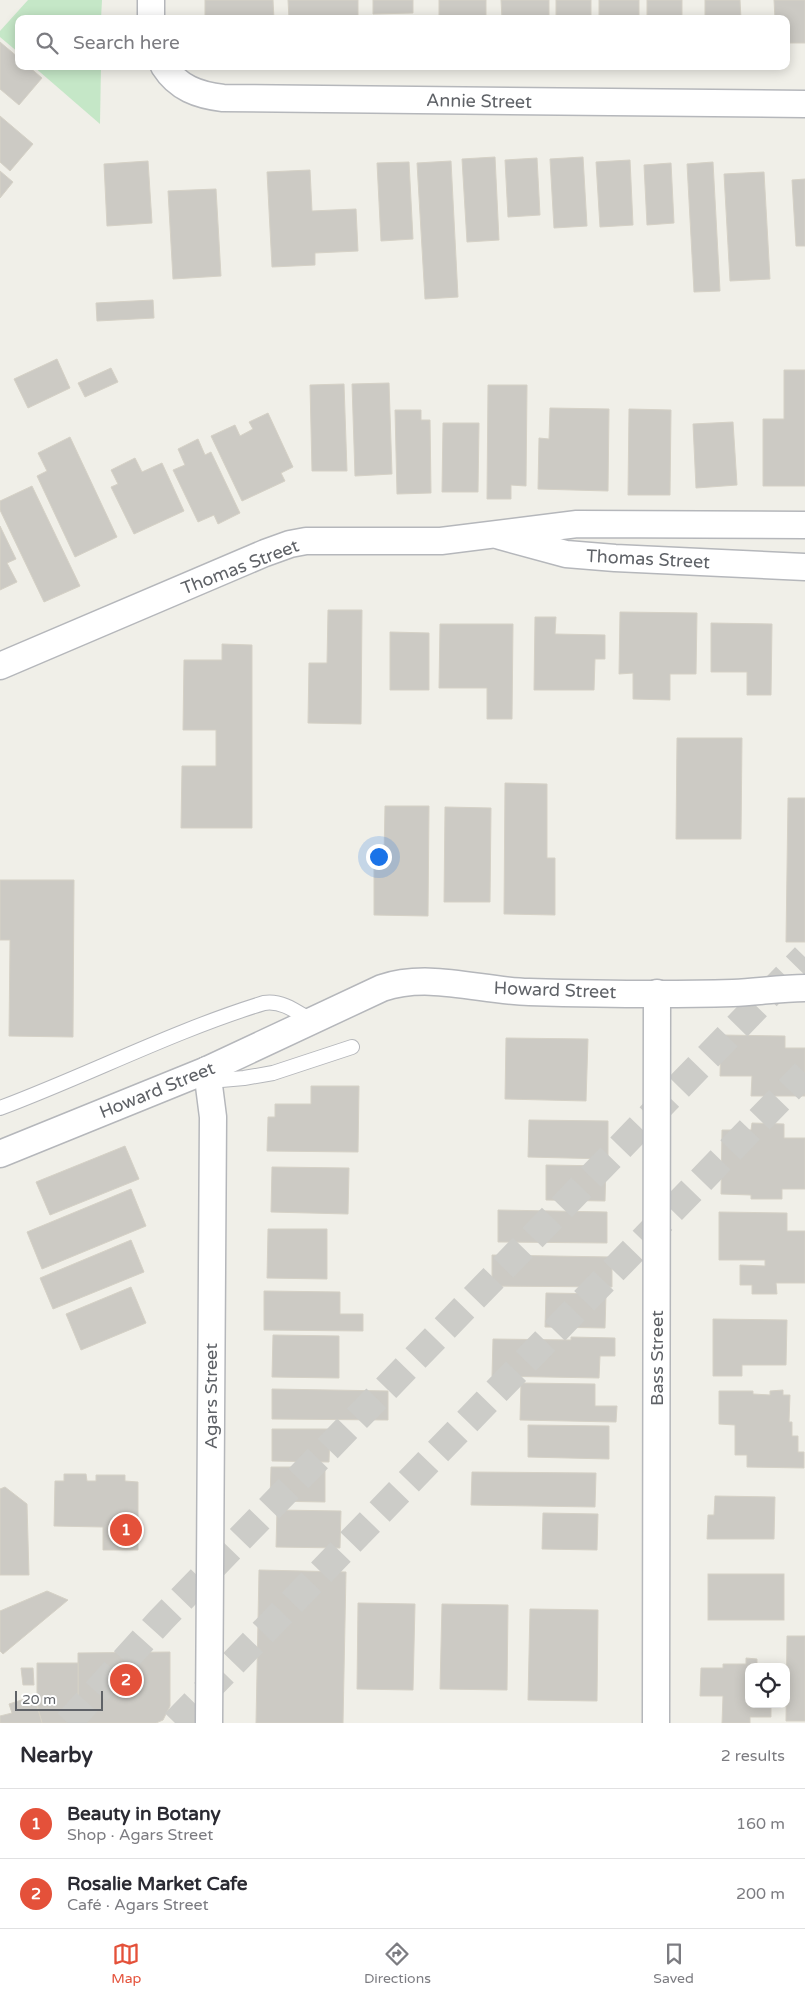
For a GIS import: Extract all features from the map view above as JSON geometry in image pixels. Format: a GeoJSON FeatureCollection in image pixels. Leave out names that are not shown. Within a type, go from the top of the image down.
{"type":"FeatureCollection","features":[{"type":"Feature","properties":{"kind":"street","name":"Annie Street"},"geometry":{"type":"LineString","coordinates":[[167,70],[173,78],[188,90],[223,98],[805,104]]}},
{"type":"Feature","properties":{"kind":"street","name":"Thomas Street"},"geometry":{"type":"LineString","coordinates":[[0,666],[290,544],[306,541],[441,541],[577,524],[805,525]]}},
{"type":"Feature","properties":{"kind":"street","name":"Thomas Street"},"geometry":{"type":"LineString","coordinates":[[494,535],[566,554],[805,567]]}},
{"type":"Feature","properties":{"kind":"street","name":"Howard Street"},"geometry":{"type":"LineString","coordinates":[[0,1154],[208,1075],[312,1021],[382,988],[412,983],[464,984],[527,992],[731,993],[805,988]]}},
{"type":"Feature","properties":{"kind":"street","name":"Bass Street"},"geometry":{"type":"LineString","coordinates":[[656,1723],[657,993]]}},
{"type":"Feature","properties":{"kind":"street","name":"Agars Street"},"geometry":{"type":"LineString","coordinates":[[208,1075],[213,1133],[208,1723]]}},
{"type":"Feature","properties":{"kind":"lane"},"geometry":{"type":"LineString","coordinates":[[0,1108],[44,1092],[173,1037],[264,1003],[275,1002],[284,1005],[312,1021]]}},
{"type":"Feature","properties":{"kind":"lane"},"geometry":{"type":"LineString","coordinates":[[208,1075],[244,1078],[273,1073],[352,1047]]}},
{"type":"Feature","properties":{"kind":"green space"},"geometry":{"type":"Polygon","coordinates":[[[28,0],[102,0],[101,15],[15,15],[15,50],[0,37],[0,31],[28,0]]]}},
{"type":"Feature","properties":{"kind":"green space"},"geometry":{"type":"Polygon","coordinates":[[[38,70],[101,70],[100,124],[38,70]]]}},
{"type":"Feature","properties":{"kind":"building"},"geometry":{"type":"Polygon","coordinates":[[[205,0],[273,0],[274,15],[205,15],[205,0]]]}},
{"type":"Feature","properties":{"kind":"building"},"geometry":{"type":"Polygon","coordinates":[[[288,0],[358,0],[358,15],[289,15],[288,0]]]}},
{"type":"Feature","properties":{"kind":"building"},"geometry":{"type":"Polygon","coordinates":[[[373,0],[413,0],[413,13],[373,14],[373,0]]]}},
{"type":"Feature","properties":{"kind":"building"},"geometry":{"type":"Polygon","coordinates":[[[439,0],[486,0],[486,15],[439,15],[439,0]]]}},
{"type":"Feature","properties":{"kind":"building"},"geometry":{"type":"Polygon","coordinates":[[[501,0],[549,0],[549,15],[502,15],[501,0]]]}},
{"type":"Feature","properties":{"kind":"building"},"geometry":{"type":"Polygon","coordinates":[[[556,0],[591,0],[591,15],[556,15],[556,0]]]}},
{"type":"Feature","properties":{"kind":"building"},"geometry":{"type":"Polygon","coordinates":[[[599,0],[639,0],[639,15],[599,15],[599,0]]]}},
{"type":"Feature","properties":{"kind":"building"},"geometry":{"type":"Polygon","coordinates":[[[647,0],[682,0],[682,15],[647,15],[647,0]]]}},
{"type":"Feature","properties":{"kind":"building"},"geometry":{"type":"Polygon","coordinates":[[[705,0],[740,0],[741,15],[705,15],[705,0]]]}},
{"type":"Feature","properties":{"kind":"building"},"geometry":{"type":"Polygon","coordinates":[[[774,0],[805,0],[805,43],[790,43],[790,15],[775,15],[774,0]]]}},
{"type":"Feature","properties":{"kind":"building"},"geometry":{"type":"Polygon","coordinates":[[[0,42],[15,55],[15,70],[33,70],[42,78],[19,105],[0,89],[0,42]]]}},
{"type":"Feature","properties":{"kind":"building"},"geometry":{"type":"Polygon","coordinates":[[[0,116],[33,144],[10,171],[0,162],[0,116]]]}},
{"type":"Feature","properties":{"kind":"building"},"geometry":{"type":"Polygon","coordinates":[[[495,157],[499,240],[467,242],[462,159],[495,157]]]}},
{"type":"Feature","properties":{"kind":"building"},"geometry":{"type":"Polygon","coordinates":[[[583,157],[587,226],[554,228],[550,159],[583,157]]]}},
{"type":"Feature","properties":{"kind":"building"},"geometry":{"type":"Polygon","coordinates":[[[537,158],[540,215],[508,217],[505,160],[537,158]]]}},
{"type":"Feature","properties":{"kind":"building"},"geometry":{"type":"Polygon","coordinates":[[[630,160],[633,225],[600,227],[596,162],[630,160]]]}},
{"type":"Feature","properties":{"kind":"building"},"geometry":{"type":"Polygon","coordinates":[[[148,161],[152,223],[107,226],[104,164],[148,161]]]}},
{"type":"Feature","properties":{"kind":"building"},"geometry":{"type":"Polygon","coordinates":[[[451,161],[458,297],[425,299],[417,163],[451,161]]]}},
{"type":"Feature","properties":{"kind":"building"},"geometry":{"type":"Polygon","coordinates":[[[409,162],[413,239],[381,241],[377,163],[409,162]]]}},
{"type":"Feature","properties":{"kind":"building"},"geometry":{"type":"Polygon","coordinates":[[[713,162],[720,291],[694,292],[687,164],[713,162]]]}},
{"type":"Feature","properties":{"kind":"building"},"geometry":{"type":"Polygon","coordinates":[[[671,163],[674,223],[647,225],[644,165],[671,163]]]}},
{"type":"Feature","properties":{"kind":"building"},"geometry":{"type":"Polygon","coordinates":[[[310,170],[312,211],[356,209],[358,251],[315,253],[315,265],[272,267],[267,172],[310,170]]]}},
{"type":"Feature","properties":{"kind":"building"},"geometry":{"type":"Polygon","coordinates":[[[0,171],[13,182],[0,198],[0,171]]]}},
{"type":"Feature","properties":{"kind":"building"},"geometry":{"type":"Polygon","coordinates":[[[764,172],[770,279],[730,281],[724,174],[764,172]]]}},
{"type":"Feature","properties":{"kind":"building"},"geometry":{"type":"Polygon","coordinates":[[[805,179],[805,246],[796,246],[792,180],[805,179]]]}},
{"type":"Feature","properties":{"kind":"building"},"geometry":{"type":"Polygon","coordinates":[[[216,189],[221,276],[173,279],[168,191],[216,189]]]}},
{"type":"Feature","properties":{"kind":"building"},"geometry":{"type":"Polygon","coordinates":[[[153,300],[154,318],[97,321],[96,303],[153,300]]]}},
{"type":"Feature","properties":{"kind":"building"},"geometry":{"type":"Polygon","coordinates":[[[57,359],[70,388],[28,408],[14,379],[57,359]]]}},
{"type":"Feature","properties":{"kind":"building"},"geometry":{"type":"Polygon","coordinates":[[[111,368],[118,382],[85,397],[78,383],[111,368]]]}},
{"type":"Feature","properties":{"kind":"building"},"geometry":{"type":"Polygon","coordinates":[[[784,370],[805,370],[805,486],[763,486],[763,419],[784,419],[784,370]]]}},
{"type":"Feature","properties":{"kind":"building"},"geometry":{"type":"Polygon","coordinates":[[[389,383],[392,474],[355,476],[352,384],[389,383]]]}},
{"type":"Feature","properties":{"kind":"building"},"geometry":{"type":"Polygon","coordinates":[[[344,384],[347,471],[312,471],[310,385],[344,384]]]}},
{"type":"Feature","properties":{"kind":"building"},"geometry":{"type":"Polygon","coordinates":[[[488,385],[527,385],[526,486],[511,485],[511,499],[487,499],[488,385]]]}},
{"type":"Feature","properties":{"kind":"building"},"geometry":{"type":"Polygon","coordinates":[[[550,408],[609,409],[608,491],[538,489],[539,438],[549,439],[550,408]]]}},
{"type":"Feature","properties":{"kind":"building"},"geometry":{"type":"Polygon","coordinates":[[[629,409],[671,410],[670,495],[628,495],[629,409]]]}},
{"type":"Feature","properties":{"kind":"building"},"geometry":{"type":"Polygon","coordinates":[[[395,410],[421,410],[421,420],[430,420],[431,493],[397,494],[395,410]]]}},
{"type":"Feature","properties":{"kind":"building"},"geometry":{"type":"Polygon","coordinates":[[[268,413],[293,467],[281,473],[285,481],[242,501],[211,436],[235,425],[240,436],[253,429],[249,422],[268,413]]]}},
{"type":"Feature","properties":{"kind":"building"},"geometry":{"type":"Polygon","coordinates":[[[733,422],[737,485],[696,488],[693,424],[733,422]]]}},
{"type":"Feature","properties":{"kind":"building"},"geometry":{"type":"Polygon","coordinates":[[[443,423],[479,423],[478,492],[442,492],[443,423]]]}},
{"type":"Feature","properties":{"kind":"building"},"geometry":{"type":"Polygon","coordinates":[[[70,437],[117,537],[75,557],[37,476],[47,471],[38,453],[70,437]]]}},
{"type":"Feature","properties":{"kind":"building"},"geometry":{"type":"Polygon","coordinates":[[[198,439],[205,455],[211,452],[240,513],[218,524],[214,515],[198,522],[173,470],[185,465],[178,449],[198,439]]]}},
{"type":"Feature","properties":{"kind":"building"},"geometry":{"type":"Polygon","coordinates":[[[135,458],[142,472],[162,463],[184,511],[134,534],[111,487],[118,484],[111,470],[135,458]]]}},
{"type":"Feature","properties":{"kind":"building"},"geometry":{"type":"Polygon","coordinates":[[[32,486],[80,586],[44,602],[0,510],[0,501],[32,486]]]}},
{"type":"Feature","properties":{"kind":"building"},"geometry":{"type":"Polygon","coordinates":[[[0,526],[16,559],[7,563],[17,582],[0,590],[0,526]]]}},
{"type":"Feature","properties":{"kind":"building"},"geometry":{"type":"Polygon","coordinates":[[[328,610],[362,610],[361,724],[308,723],[309,663],[327,663],[328,610]]]}},
{"type":"Feature","properties":{"kind":"building"},"geometry":{"type":"Polygon","coordinates":[[[620,612],[697,613],[696,674],[670,674],[670,700],[633,699],[633,673],[619,674],[620,612]]]}},
{"type":"Feature","properties":{"kind":"building"},"geometry":{"type":"Polygon","coordinates":[[[535,617],[556,617],[555,634],[605,635],[605,659],[595,659],[594,690],[534,690],[535,617]]]}},
{"type":"Feature","properties":{"kind":"building"},"geometry":{"type":"Polygon","coordinates":[[[711,623],[772,624],[771,695],[747,695],[747,672],[711,672],[711,623]]]}},
{"type":"Feature","properties":{"kind":"building"},"geometry":{"type":"Polygon","coordinates":[[[440,624],[513,624],[512,719],[487,719],[487,688],[439,688],[440,624]]]}},
{"type":"Feature","properties":{"kind":"building"},"geometry":{"type":"Polygon","coordinates":[[[390,632],[429,633],[429,690],[390,690],[390,632]]]}},
{"type":"Feature","properties":{"kind":"building"},"geometry":{"type":"Polygon","coordinates":[[[222,644],[252,645],[252,828],[181,828],[182,766],[216,766],[216,730],[183,730],[184,660],[222,660],[222,644]]]}},
{"type":"Feature","properties":{"kind":"building"},"geometry":{"type":"Polygon","coordinates":[[[677,738],[742,738],[741,839],[676,839],[677,738]]]}},
{"type":"Feature","properties":{"kind":"building"},"geometry":{"type":"Polygon","coordinates":[[[505,783],[547,784],[547,858],[555,858],[555,915],[504,914],[505,783]]]}},
{"type":"Feature","properties":{"kind":"building"},"geometry":{"type":"Polygon","coordinates":[[[788,798],[805,798],[805,942],[786,942],[788,798]]]}},
{"type":"Feature","properties":{"kind":"building"},"geometry":{"type":"Polygon","coordinates":[[[385,806],[429,806],[428,916],[374,915],[374,856],[384,857],[385,806]]]}},
{"type":"Feature","properties":{"kind":"building"},"geometry":{"type":"Polygon","coordinates":[[[445,807],[491,808],[490,902],[444,902],[445,807]]]}},
{"type":"Feature","properties":{"kind":"building"},"geometry":{"type":"Polygon","coordinates":[[[0,880],[74,880],[73,1037],[9,1036],[10,940],[0,940],[0,880]]]}},
{"type":"Feature","properties":{"kind":"building"},"geometry":{"type":"Polygon","coordinates":[[[721,1035],[785,1036],[785,1048],[805,1048],[805,1096],[751,1096],[752,1076],[720,1076],[721,1035]]]}},
{"type":"Feature","properties":{"kind":"building"},"geometry":{"type":"Polygon","coordinates":[[[506,1038],[588,1039],[586,1101],[505,1099],[506,1038]]]}},
{"type":"Feature","properties":{"kind":"building"},"geometry":{"type":"Polygon","coordinates":[[[311,1086],[359,1086],[358,1152],[267,1151],[268,1117],[275,1117],[275,1104],[311,1104],[311,1086]]]}},
{"type":"Feature","properties":{"kind":"building"},"geometry":{"type":"Polygon","coordinates":[[[529,1120],[608,1121],[608,1159],[528,1157],[529,1120]]]}},
{"type":"Feature","properties":{"kind":"building"},"geometry":{"type":"Polygon","coordinates":[[[752,1123],[784,1124],[784,1138],[805,1138],[805,1189],[782,1189],[782,1199],[751,1199],[751,1195],[721,1194],[722,1130],[751,1130],[752,1123]]]}},
{"type":"Feature","properties":{"kind":"building"},"geometry":{"type":"Polygon","coordinates":[[[125,1146],[139,1179],[50,1215],[36,1182],[125,1146]]]}},
{"type":"Feature","properties":{"kind":"building"},"geometry":{"type":"Polygon","coordinates":[[[546,1165],[606,1166],[605,1201],[546,1200],[546,1165]]]}},
{"type":"Feature","properties":{"kind":"building"},"geometry":{"type":"Polygon","coordinates":[[[272,1167],[349,1168],[348,1214],[271,1212],[272,1167]]]}},
{"type":"Feature","properties":{"kind":"building"},"geometry":{"type":"Polygon","coordinates":[[[131,1189],[146,1226],[42,1269],[27,1232],[131,1189]]]}},
{"type":"Feature","properties":{"kind":"building"},"geometry":{"type":"Polygon","coordinates":[[[498,1210],[607,1212],[607,1243],[498,1242],[498,1210]]]}},
{"type":"Feature","properties":{"kind":"building"},"geometry":{"type":"Polygon","coordinates":[[[719,1212],[787,1213],[787,1231],[805,1231],[805,1283],[776,1283],[777,1294],[752,1294],[752,1285],[740,1285],[740,1265],[765,1266],[765,1260],[719,1260],[719,1212]]]}},
{"type":"Feature","properties":{"kind":"building"},"geometry":{"type":"Polygon","coordinates":[[[268,1229],[327,1229],[327,1279],[267,1278],[268,1229]]]}},
{"type":"Feature","properties":{"kind":"building"},"geometry":{"type":"Polygon","coordinates":[[[131,1240],[144,1272],[53,1309],[40,1278],[131,1240]]]}},
{"type":"Feature","properties":{"kind":"building"},"geometry":{"type":"Polygon","coordinates":[[[492,1255],[612,1257],[612,1287],[492,1286],[492,1255]]]}},
{"type":"Feature","properties":{"kind":"building"},"geometry":{"type":"Polygon","coordinates":[[[131,1287],[146,1323],[81,1350],[66,1314],[131,1287]]]}},
{"type":"Feature","properties":{"kind":"building"},"geometry":{"type":"Polygon","coordinates":[[[264,1291],[340,1292],[340,1314],[363,1314],[363,1331],[264,1330],[264,1291]]]}},
{"type":"Feature","properties":{"kind":"building"},"geometry":{"type":"Polygon","coordinates":[[[546,1293],[606,1294],[605,1328],[545,1327],[546,1293]]]}},
{"type":"Feature","properties":{"kind":"building"},"geometry":{"type":"Polygon","coordinates":[[[713,1319],[787,1320],[786,1365],[742,1365],[742,1376],[713,1376],[713,1319]]]}},
{"type":"Feature","properties":{"kind":"building"},"geometry":{"type":"Polygon","coordinates":[[[273,1335],[339,1336],[339,1378],[272,1377],[273,1335]]]}},
{"type":"Feature","properties":{"kind":"building"},"geometry":{"type":"Polygon","coordinates":[[[571,1337],[615,1338],[615,1356],[600,1356],[599,1378],[492,1376],[493,1339],[571,1340],[571,1337]]]}},
{"type":"Feature","properties":{"kind":"building"},"geometry":{"type":"Polygon","coordinates":[[[521,1383],[595,1384],[595,1406],[617,1406],[616,1422],[520,1420],[521,1383]]]}},
{"type":"Feature","properties":{"kind":"building"},"geometry":{"type":"Polygon","coordinates":[[[272,1389],[388,1391],[388,1420],[272,1419],[272,1389]]]}},
{"type":"Feature","properties":{"kind":"building"},"geometry":{"type":"Polygon","coordinates":[[[783,1390],[783,1395],[790,1395],[789,1422],[792,1422],[792,1436],[798,1436],[798,1452],[804,1452],[804,1468],[747,1467],[747,1455],[735,1455],[735,1425],[719,1424],[719,1391],[753,1391],[753,1394],[770,1395],[770,1391],[783,1390]]]}},
{"type":"Feature","properties":{"kind":"building"},"geometry":{"type":"Polygon","coordinates":[[[528,1425],[609,1426],[609,1459],[528,1457],[528,1425]]]}},
{"type":"Feature","properties":{"kind":"building"},"geometry":{"type":"Polygon","coordinates":[[[272,1429],[330,1429],[329,1462],[272,1461],[272,1429]]]}},
{"type":"Feature","properties":{"kind":"building"},"geometry":{"type":"Polygon","coordinates":[[[271,1467],[325,1467],[325,1502],[270,1501],[271,1467]]]}},
{"type":"Feature","properties":{"kind":"building"},"geometry":{"type":"Polygon","coordinates":[[[472,1472],[596,1473],[595,1507],[471,1505],[472,1472]]]}},
{"type":"Feature","properties":{"kind":"building"},"geometry":{"type":"Polygon","coordinates":[[[64,1474],[86,1474],[87,1481],[96,1481],[96,1475],[125,1475],[125,1481],[138,1482],[138,1550],[103,1550],[103,1527],[54,1526],[55,1481],[64,1481],[64,1474]]]}},
{"type":"Feature","properties":{"kind":"building"},"geometry":{"type":"Polygon","coordinates":[[[5,1487],[27,1504],[29,1575],[0,1575],[0,1489],[5,1487]]]}},
{"type":"Feature","properties":{"kind":"building"},"geometry":{"type":"Polygon","coordinates":[[[715,1496],[775,1497],[774,1539],[707,1539],[708,1515],[714,1515],[715,1496]]]}},
{"type":"Feature","properties":{"kind":"building"},"geometry":{"type":"Polygon","coordinates":[[[277,1510],[341,1511],[340,1548],[276,1547],[277,1510]]]}},
{"type":"Feature","properties":{"kind":"building"},"geometry":{"type":"Polygon","coordinates":[[[543,1513],[598,1514],[597,1550],[542,1549],[543,1513]]]}},
{"type":"Feature","properties":{"kind":"building"},"geometry":{"type":"Polygon","coordinates":[[[259,1570],[346,1572],[343,1723],[256,1723],[259,1570]]]}},
{"type":"Feature","properties":{"kind":"building"},"geometry":{"type":"Polygon","coordinates":[[[708,1574],[784,1574],[784,1620],[708,1620],[708,1574]]]}},
{"type":"Feature","properties":{"kind":"building"},"geometry":{"type":"Polygon","coordinates":[[[47,1591],[68,1600],[3,1654],[0,1651],[0,1611],[47,1591]]]}},
{"type":"Feature","properties":{"kind":"building"},"geometry":{"type":"Polygon","coordinates":[[[358,1603],[415,1604],[413,1690],[357,1689],[358,1603]]]}},
{"type":"Feature","properties":{"kind":"building"},"geometry":{"type":"Polygon","coordinates":[[[442,1604],[508,1605],[507,1690],[440,1689],[442,1604]]]}},
{"type":"Feature","properties":{"kind":"building"},"geometry":{"type":"Polygon","coordinates":[[[530,1609],[598,1610],[597,1701],[528,1700],[530,1609]]]}},
{"type":"Feature","properties":{"kind":"building"},"geometry":{"type":"Polygon","coordinates":[[[787,1636],[805,1636],[805,1721],[786,1721],[786,1708],[790,1708],[790,1663],[787,1663],[787,1636]]]}},
{"type":"Feature","properties":{"kind":"building"},"geometry":{"type":"Polygon","coordinates":[[[170,1652],[170,1706],[163,1720],[156,1723],[78,1723],[78,1653],[170,1652]]]}},
{"type":"Feature","properties":{"kind":"building"},"geometry":{"type":"Polygon","coordinates":[[[746,1658],[757,1659],[757,1663],[746,1663],[746,1658]]]}},
{"type":"Feature","properties":{"kind":"building"},"geometry":{"type":"Polygon","coordinates":[[[37,1663],[78,1663],[78,1723],[42,1723],[37,1705],[37,1663]]]}},
{"type":"Feature","properties":{"kind":"building"},"geometry":{"type":"Polygon","coordinates":[[[723,1664],[745,1664],[745,1708],[771,1708],[771,1717],[750,1717],[750,1723],[722,1723],[723,1696],[700,1696],[701,1668],[723,1668],[723,1664]]]}},
{"type":"Feature","properties":{"kind":"building"},"geometry":{"type":"Polygon","coordinates":[[[21,1668],[33,1668],[34,1685],[23,1685],[21,1668]]]}},
{"type":"Feature","properties":{"kind":"building"},"geometry":{"type":"Polygon","coordinates":[[[34,1696],[42,1723],[0,1723],[0,1716],[12,1713],[9,1704],[34,1696]]]}},
{"type":"Feature","properties":{"kind":"tunnel"},"geometry":{"type":"LineString","coordinates":[[68,1723],[161,1620],[805,957]]}},
{"type":"Feature","properties":{"kind":"tunnel"},"geometry":{"type":"LineString","coordinates":[[175,1723],[805,1073]]}},
{"type":"Feature","properties":{"kind":"place","name":"Beauty in Botany"},"geometry":{"type":"Point","coordinates":[126,1530]}},
{"type":"Feature","properties":{"kind":"place","name":"Rosalie Market Cafe"},"geometry":{"type":"Point","coordinates":[126,1680]}}]}
